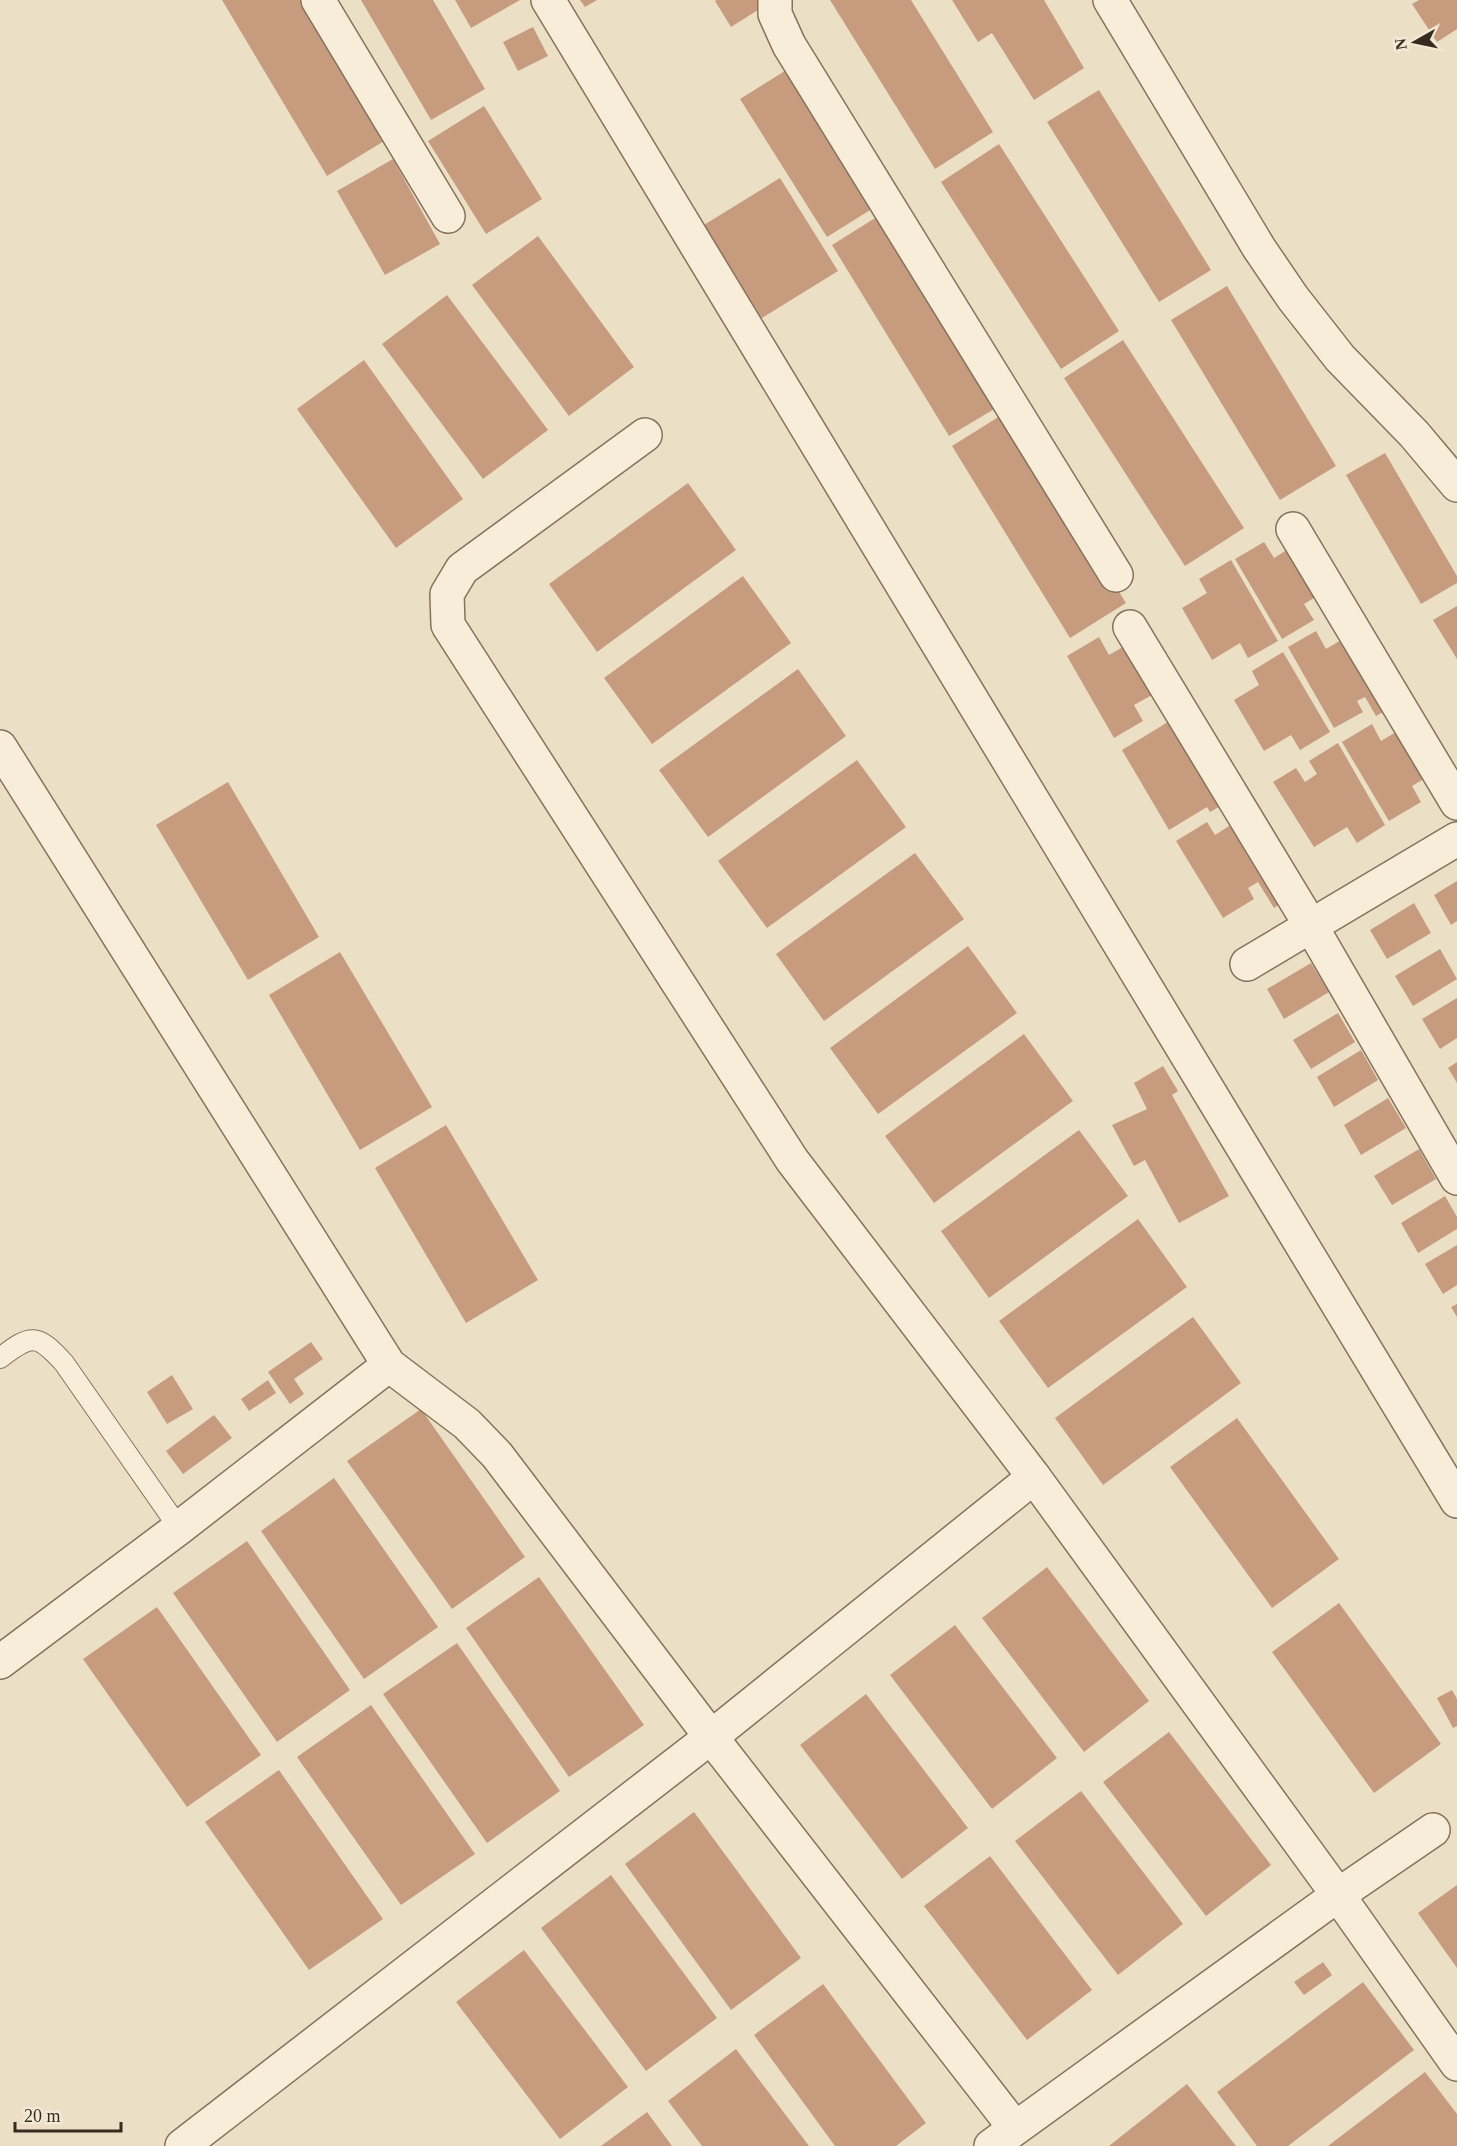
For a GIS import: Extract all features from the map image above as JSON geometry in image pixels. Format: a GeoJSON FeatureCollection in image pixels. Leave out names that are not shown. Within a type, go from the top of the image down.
{"type":"FeatureCollection","features":[{"type":"Feature","properties":{"kind":"street"},"geometry":{"type":"LineString","coordinates":[[318,0],[448,216]]}},
{"type":"Feature","properties":{"kind":"street"},"geometry":{"type":"LineString","coordinates":[[548,0],[1457,1501]]}},
{"type":"Feature","properties":{"kind":"street"},"geometry":{"type":"LineString","coordinates":[[775,0],[775,14],[789,45],[1116,575]]}},
{"type":"Feature","properties":{"kind":"street"},"geometry":{"type":"LineString","coordinates":[[1110,0],[1259,248],[1293,298],[1340,358],[1414,434],[1457,484]]}},
{"type":"Feature","properties":{"kind":"street"},"geometry":{"type":"LineString","coordinates":[[645,435],[462,569],[447,594],[448,625],[792,1160],[1034,1477],[1338,1895],[1457,2064]]}},
{"type":"Feature","properties":{"kind":"street"},"geometry":{"type":"LineString","coordinates":[[1293,529],[1457,803]]}},
{"type":"Feature","properties":{"kind":"street"},"geometry":{"type":"LineString","coordinates":[[1130,627],[1311,926],[1457,1178]]}},
{"type":"Feature","properties":{"kind":"street"},"geometry":{"type":"LineString","coordinates":[[0,747],[389,1365],[467,1424],[497,1455],[711,1737],[1003,2137],[1338,1895],[1433,1830]]}},
{"type":"Feature","properties":{"kind":"street"},"geometry":{"type":"LineString","coordinates":[[1246,964],[1457,839]]}},
{"type":"Feature","properties":{"kind":"street"},"geometry":{"type":"LineString","coordinates":[[0,1662],[180,1528],[389,1365]]}},
{"type":"Feature","properties":{"kind":"street"},"geometry":{"type":"LineString","coordinates":[[182,2146],[711,1737],[1034,1477]]}},
{"type":"Feature","properties":{"kind":"lane"},"geometry":{"type":"LineString","coordinates":[[0,1358],[20,1343],[35,1339],[49,1346],[64,1363],[180,1528]]}},
{"type":"Feature","properties":{"kind":"building"},"geometry":{"type":"Polygon","coordinates":[[[222,0],[300,0],[384,141],[327,176],[222,0]]]}},
{"type":"Feature","properties":{"kind":"building"},"geometry":{"type":"Polygon","coordinates":[[[361,0],[433,0],[485,89],[431,120],[361,0]]]}},
{"type":"Feature","properties":{"kind":"building"},"geometry":{"type":"Polygon","coordinates":[[[455,0],[520,0],[471,28],[455,0]]]}},
{"type":"Feature","properties":{"kind":"building"},"geometry":{"type":"Polygon","coordinates":[[[580,0],[597,0],[585,7],[580,0]]]}},
{"type":"Feature","properties":{"kind":"building"},"geometry":{"type":"Polygon","coordinates":[[[762,0],[766,5],[731,27],[715,1],[762,0]]]}},
{"type":"Feature","properties":{"kind":"building"},"geometry":{"type":"Polygon","coordinates":[[[830,0],[911,0],[993,132],[935,169],[830,0]]]}},
{"type":"Feature","properties":{"kind":"building"},"geometry":{"type":"Polygon","coordinates":[[[952,0],[1044,0],[1084,68],[1034,100],[992,33],[978,42],[952,0]]]}},
{"type":"Feature","properties":{"kind":"building"},"geometry":{"type":"Polygon","coordinates":[[[1419,0],[1457,0],[1457,29],[1437,42],[1412,4],[1419,0]]]}},
{"type":"Feature","properties":{"kind":"building"},"geometry":{"type":"Polygon","coordinates":[[[533,27],[548,56],[518,71],[503,42],[533,27]]]}},
{"type":"Feature","properties":{"kind":"building"},"geometry":{"type":"Polygon","coordinates":[[[796,64],[883,202],[827,237],[740,99],[796,64]]]}},
{"type":"Feature","properties":{"kind":"building"},"geometry":{"type":"Polygon","coordinates":[[[1099,90],[1211,270],[1159,302],[1047,122],[1099,90]]]}},
{"type":"Feature","properties":{"kind":"building"},"geometry":{"type":"Polygon","coordinates":[[[484,106],[542,199],[486,234],[428,141],[484,106]]]}},
{"type":"Feature","properties":{"kind":"building"},"geometry":{"type":"Polygon","coordinates":[[[999,144],[1119,331],[1061,369],[941,182],[999,144]]]}},
{"type":"Feature","properties":{"kind":"building"},"geometry":{"type":"Polygon","coordinates":[[[393,159],[440,244],[385,275],[337,191],[393,159]]]}},
{"type":"Feature","properties":{"kind":"building"},"geometry":{"type":"Polygon","coordinates":[[[780,178],[838,271],[757,321],[699,228],[780,178]]]}},
{"type":"Feature","properties":{"kind":"building"},"geometry":{"type":"Polygon","coordinates":[[[888,210],[1006,402],[949,436],[832,245],[888,210]]]}},
{"type":"Feature","properties":{"kind":"building"},"geometry":{"type":"Polygon","coordinates":[[[538,236],[634,367],[569,416],[472,285],[538,236]]]}},
{"type":"Feature","properties":{"kind":"building"},"geometry":{"type":"Polygon","coordinates":[[[1227,286],[1336,466],[1280,500],[1171,320],[1227,286]]]}},
{"type":"Feature","properties":{"kind":"building"},"geometry":{"type":"Polygon","coordinates":[[[447,295],[548,430],[483,479],[382,344],[447,295]]]}},
{"type":"Feature","properties":{"kind":"building"},"geometry":{"type":"Polygon","coordinates":[[[1123,340],[1244,528],[1185,566],[1064,378],[1123,340]]]}},
{"type":"Feature","properties":{"kind":"building"},"geometry":{"type":"Polygon","coordinates":[[[364,360],[463,499],[396,548],[297,409],[364,360]]]}},
{"type":"Feature","properties":{"kind":"building"},"geometry":{"type":"Polygon","coordinates":[[[1008,411],[1126,603],[1070,638],[952,446],[1008,411]]]}},
{"type":"Feature","properties":{"kind":"building"},"geometry":{"type":"Polygon","coordinates":[[[1385,453],[1457,576],[1457,583],[1421,604],[1346,475],[1385,453]]]}},
{"type":"Feature","properties":{"kind":"building"},"geometry":{"type":"Polygon","coordinates":[[[688,483],[736,550],[597,652],[549,584],[688,483]]]}},
{"type":"Feature","properties":{"kind":"building"},"geometry":{"type":"Polygon","coordinates":[[[1264,542],[1274,558],[1298,543],[1327,590],[1304,604],[1314,620],[1282,639],[1235,559],[1264,542]]]}},
{"type":"Feature","properties":{"kind":"building"},"geometry":{"type":"Polygon","coordinates":[[[1231,560],[1278,641],[1248,658],[1240,643],[1212,660],[1182,608],[1207,593],[1199,579],[1231,560]]]}},
{"type":"Feature","properties":{"kind":"building"},"geometry":{"type":"Polygon","coordinates":[[[743,576],[791,643],[652,744],[604,678],[743,576]]]}},
{"type":"Feature","properties":{"kind":"building"},"geometry":{"type":"Polygon","coordinates":[[[1457,606],[1457,659],[1433,620],[1457,606]]]}},
{"type":"Feature","properties":{"kind":"building"},"geometry":{"type":"Polygon","coordinates":[[[1316,631],[1326,649],[1353,633],[1394,706],[1376,716],[1365,697],[1357,701],[1363,712],[1334,728],[1288,647],[1316,631]]]}},
{"type":"Feature","properties":{"kind":"building"},"geometry":{"type":"Polygon","coordinates":[[[1099,637],[1109,655],[1133,641],[1161,690],[1134,705],[1143,721],[1114,738],[1067,656],[1099,637]]]}},
{"type":"Feature","properties":{"kind":"building"},"geometry":{"type":"Polygon","coordinates":[[[1283,652],[1330,732],[1300,750],[1291,735],[1264,751],[1234,700],[1259,685],[1252,671],[1283,652]]]}},
{"type":"Feature","properties":{"kind":"building"},"geometry":{"type":"Polygon","coordinates":[[[798,669],[846,736],[708,837],[659,770],[798,669]]]}},
{"type":"Feature","properties":{"kind":"building"},"geometry":{"type":"Polygon","coordinates":[[[1181,714],[1231,800],[1210,812],[1207,807],[1169,830],[1122,750],[1181,714]]]}},
{"type":"Feature","properties":{"kind":"building"},"geometry":{"type":"Polygon","coordinates":[[[1372,724],[1381,741],[1406,726],[1434,773],[1412,786],[1421,802],[1389,821],[1342,742],[1372,724]]]}},
{"type":"Feature","properties":{"kind":"building"},"geometry":{"type":"Polygon","coordinates":[[[1338,743],[1385,825],[1357,843],[1347,827],[1314,847],[1273,782],[1296,768],[1305,782],[1317,774],[1309,761],[1338,743]]]}},
{"type":"Feature","properties":{"kind":"building"},"geometry":{"type":"Polygon","coordinates":[[[857,760],[906,827],[767,928],[718,861],[857,760]]]}},
{"type":"Feature","properties":{"kind":"building"},"geometry":{"type":"Polygon","coordinates":[[[228,782],[319,937],[248,980],[156,825],[228,782]]]}},
{"type":"Feature","properties":{"kind":"building"},"geometry":{"type":"Polygon","coordinates":[[[1240,819],[1288,899],[1274,908],[1258,882],[1248,888],[1254,899],[1223,918],[1176,841],[1207,822],[1215,835],[1240,819]]]}},
{"type":"Feature","properties":{"kind":"building"},"geometry":{"type":"Polygon","coordinates":[[[915,853],[964,919],[824,1021],[776,954],[915,853]]]}},
{"type":"Feature","properties":{"kind":"building"},"geometry":{"type":"Polygon","coordinates":[[[1457,881],[1457,921],[1451,925],[1434,895],[1457,881]]]}},
{"type":"Feature","properties":{"kind":"building"},"geometry":{"type":"Polygon","coordinates":[[[1414,903],[1431,933],[1387,959],[1370,930],[1414,903]]]}},
{"type":"Feature","properties":{"kind":"building"},"geometry":{"type":"Polygon","coordinates":[[[968,946],[1017,1013],[878,1114],[830,1048],[968,946]]]}},
{"type":"Feature","properties":{"kind":"building"},"geometry":{"type":"Polygon","coordinates":[[[1440,949],[1457,979],[1413,1006],[1395,976],[1440,949]]]}},
{"type":"Feature","properties":{"kind":"building"},"geometry":{"type":"Polygon","coordinates":[[[340,952],[432,1107],[360,1150],[269,995],[340,952]]]}},
{"type":"Feature","properties":{"kind":"building"},"geometry":{"type":"Polygon","coordinates":[[[1311,963],[1329,992],[1284,1019],[1267,989],[1311,963]]]}},
{"type":"Feature","properties":{"kind":"building"},"geometry":{"type":"Polygon","coordinates":[[[1457,998],[1457,1038],[1440,1049],[1422,1019],[1457,998]]]}},
{"type":"Feature","properties":{"kind":"building"},"geometry":{"type":"Polygon","coordinates":[[[1338,1013],[1355,1042],[1311,1069],[1293,1040],[1338,1013]]]}},
{"type":"Feature","properties":{"kind":"building"},"geometry":{"type":"Polygon","coordinates":[[[1024,1034],[1073,1101],[934,1203],[885,1136],[1024,1034]]]}},
{"type":"Feature","properties":{"kind":"building"},"geometry":{"type":"Polygon","coordinates":[[[1361,1050],[1378,1080],[1334,1107],[1317,1077],[1361,1050]]]}},
{"type":"Feature","properties":{"kind":"building"},"geometry":{"type":"Polygon","coordinates":[[[1457,1062],[1457,1083],[1448,1068],[1457,1062]]]}},
{"type":"Feature","properties":{"kind":"building"},"geometry":{"type":"Polygon","coordinates":[[[1163,1066],[1178,1091],[1172,1095],[1229,1196],[1179,1223],[1145,1160],[1134,1166],[1112,1125],[1147,1109],[1134,1083],[1163,1066]]]}},
{"type":"Feature","properties":{"kind":"building"},"geometry":{"type":"Polygon","coordinates":[[[1388,1098],[1406,1128],[1361,1155],[1344,1125],[1388,1098]]]}},
{"type":"Feature","properties":{"kind":"building"},"geometry":{"type":"Polygon","coordinates":[[[446,1125],[538,1280],[466,1323],[375,1168],[446,1125]]]}},
{"type":"Feature","properties":{"kind":"building"},"geometry":{"type":"Polygon","coordinates":[[[1079,1130],[1128,1196],[989,1298],[941,1231],[1079,1130]]]}},
{"type":"Feature","properties":{"kind":"building"},"geometry":{"type":"Polygon","coordinates":[[[1419,1149],[1436,1179],[1392,1205],[1374,1176],[1419,1149]]]}},
{"type":"Feature","properties":{"kind":"building"},"geometry":{"type":"Polygon","coordinates":[[[1445,1196],[1457,1217],[1457,1229],[1418,1253],[1401,1223],[1445,1196]]]}},
{"type":"Feature","properties":{"kind":"building"},"geometry":{"type":"Polygon","coordinates":[[[1138,1219],[1187,1287],[1048,1388],[999,1321],[1138,1219]]]}},
{"type":"Feature","properties":{"kind":"building"},"geometry":{"type":"Polygon","coordinates":[[[1457,1245],[1457,1285],[1443,1294],[1425,1264],[1457,1245]]]}},
{"type":"Feature","properties":{"kind":"building"},"geometry":{"type":"Polygon","coordinates":[[[1457,1304],[1457,1317],[1451,1307],[1457,1304]]]}},
{"type":"Feature","properties":{"kind":"building"},"geometry":{"type":"Polygon","coordinates":[[[1193,1317],[1241,1383],[1103,1485],[1055,1418],[1193,1317]]]}},
{"type":"Feature","properties":{"kind":"building"},"geometry":{"type":"Polygon","coordinates":[[[311,1342],[323,1359],[294,1379],[304,1394],[290,1404],[268,1372],[311,1342]]]}},
{"type":"Feature","properties":{"kind":"building"},"geometry":{"type":"Polygon","coordinates":[[[172,1375],[193,1409],[167,1424],[147,1392],[172,1375]]]}},
{"type":"Feature","properties":{"kind":"building"},"geometry":{"type":"Polygon","coordinates":[[[268,1380],[276,1393],[249,1411],[241,1399],[268,1380]]]}},
{"type":"Feature","properties":{"kind":"building"},"geometry":{"type":"Polygon","coordinates":[[[421,1409],[525,1557],[452,1609],[347,1461],[421,1409]]]}},
{"type":"Feature","properties":{"kind":"building"},"geometry":{"type":"Polygon","coordinates":[[[214,1415],[232,1438],[183,1474],[166,1451],[214,1415]]]}},
{"type":"Feature","properties":{"kind":"building"},"geometry":{"type":"Polygon","coordinates":[[[1237,1418],[1339,1559],[1272,1608],[1170,1467],[1237,1418]]]}},
{"type":"Feature","properties":{"kind":"building"},"geometry":{"type":"Polygon","coordinates":[[[334,1478],[438,1627],[364,1679],[261,1531],[334,1478]]]}},
{"type":"Feature","properties":{"kind":"building"},"geometry":{"type":"Polygon","coordinates":[[[247,1541],[350,1690],[277,1742],[173,1593],[247,1541]]]}},
{"type":"Feature","properties":{"kind":"building"},"geometry":{"type":"Polygon","coordinates":[[[1047,1567],[1149,1701],[1084,1752],[982,1618],[1047,1567]]]}},
{"type":"Feature","properties":{"kind":"building"},"geometry":{"type":"Polygon","coordinates":[[[539,1577],[644,1725],[569,1777],[466,1628],[539,1577]]]}},
{"type":"Feature","properties":{"kind":"building"},"geometry":{"type":"Polygon","coordinates":[[[1339,1603],[1441,1744],[1374,1793],[1272,1652],[1339,1603]]]}},
{"type":"Feature","properties":{"kind":"building"},"geometry":{"type":"Polygon","coordinates":[[[157,1607],[261,1755],[187,1807],[83,1659],[157,1607]]]}},
{"type":"Feature","properties":{"kind":"building"},"geometry":{"type":"Polygon","coordinates":[[[955,1625],[1057,1758],[992,1809],[890,1675],[955,1625]]]}},
{"type":"Feature","properties":{"kind":"building"},"geometry":{"type":"Polygon","coordinates":[[[457,1643],[560,1791],[487,1843],[383,1694],[457,1643]]]}},
{"type":"Feature","properties":{"kind":"building"},"geometry":{"type":"Polygon","coordinates":[[[1452,1690],[1457,1699],[1457,1726],[1453,1728],[1437,1698],[1452,1690]]]}},
{"type":"Feature","properties":{"kind":"building"},"geometry":{"type":"Polygon","coordinates":[[[866,1694],[968,1828],[902,1879],[800,1745],[866,1694]]]}},
{"type":"Feature","properties":{"kind":"building"},"geometry":{"type":"Polygon","coordinates":[[[371,1705],[475,1854],[401,1905],[297,1757],[371,1705]]]}},
{"type":"Feature","properties":{"kind":"building"},"geometry":{"type":"Polygon","coordinates":[[[1169,1732],[1271,1865],[1206,1916],[1103,1782],[1169,1732]]]}},
{"type":"Feature","properties":{"kind":"building"},"geometry":{"type":"Polygon","coordinates":[[[279,1770],[383,1919],[309,1970],[205,1822],[279,1770]]]}},
{"type":"Feature","properties":{"kind":"building"},"geometry":{"type":"Polygon","coordinates":[[[1081,1791],[1183,1924],[1118,1975],[1015,1841],[1081,1791]]]}},
{"type":"Feature","properties":{"kind":"building"},"geometry":{"type":"Polygon","coordinates":[[[694,1812],[801,1958],[731,2010],[625,1864],[694,1812]]]}},
{"type":"Feature","properties":{"kind":"building"},"geometry":{"type":"Polygon","coordinates":[[[990,1856],[1092,1990],[1027,2040],[924,1906],[990,1856]]]}},
{"type":"Feature","properties":{"kind":"building"},"geometry":{"type":"Polygon","coordinates":[[[611,1875],[717,2018],[646,2071],[541,1928],[611,1875]]]}},
{"type":"Feature","properties":{"kind":"building"},"geometry":{"type":"Polygon","coordinates":[[[1457,1885],[1457,1968],[1418,1913],[1457,1885]]]}},
{"type":"Feature","properties":{"kind":"building"},"geometry":{"type":"Polygon","coordinates":[[[524,1950],[628,2087],[560,2139],[456,2002],[524,1950]]]}},
{"type":"Feature","properties":{"kind":"building"},"geometry":{"type":"Polygon","coordinates":[[[1323,1962],[1332,1975],[1304,1995],[1294,1982],[1323,1962]]]}},
{"type":"Feature","properties":{"kind":"building"},"geometry":{"type":"Polygon","coordinates":[[[1363,1982],[1414,2050],[1288,2146],[1257,2146],[1217,2092],[1363,1982]]]}},
{"type":"Feature","properties":{"kind":"building"},"geometry":{"type":"Polygon","coordinates":[[[823,1984],[926,2123],[896,2146],[835,2146],[754,2035],[823,1984]]]}},
{"type":"Feature","properties":{"kind":"building"},"geometry":{"type":"Polygon","coordinates":[[[736,2049],[809,2146],[702,2146],[668,2101],[736,2049]]]}},
{"type":"Feature","properties":{"kind":"building"},"geometry":{"type":"Polygon","coordinates":[[[1425,2072],[1457,2114],[1457,2146],[1328,2146],[1425,2072]]]}},
{"type":"Feature","properties":{"kind":"building"},"geometry":{"type":"Polygon","coordinates":[[[1187,2084],[1236,2146],[1109,2146],[1187,2084]]]}},
{"type":"Feature","properties":{"kind":"building"},"geometry":{"type":"Polygon","coordinates":[[[647,2112],[672,2146],[601,2146],[647,2112]]]}}]}
